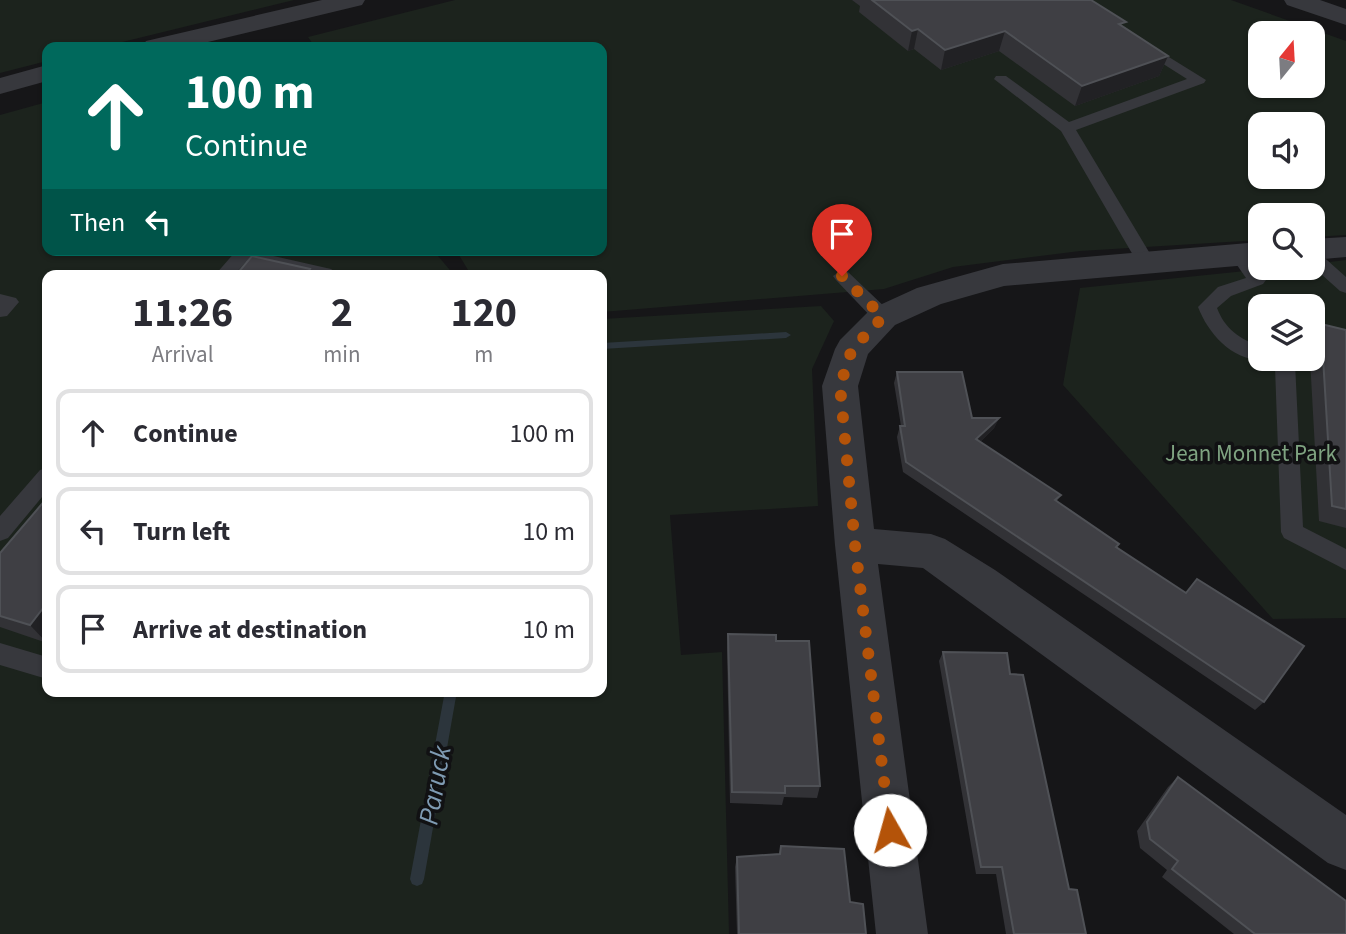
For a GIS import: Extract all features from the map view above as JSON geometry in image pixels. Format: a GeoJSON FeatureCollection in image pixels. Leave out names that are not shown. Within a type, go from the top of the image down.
{"type":"FeatureCollection","features":[{"type":"Feature","properties":{"kind":"street"},"geometry":{"type":"LineString","coordinates":[[176,42],[353,0]]}},
{"type":"Feature","properties":{"kind":"street"},"geometry":{"type":"LineString","coordinates":[[1296,0],[1346,17]]}},
{"type":"Feature","properties":{"kind":"street"},"geometry":{"type":"LineString","coordinates":[[1318,0],[1346,9]]}},
{"type":"Feature","properties":{"kind":"street"},"geometry":{"type":"LineString","coordinates":[[0,86],[42,74]]}},
{"type":"Feature","properties":{"kind":"street"},"geometry":{"type":"LineString","coordinates":[[1325,249],[1346,247]]}},
{"type":"Feature","properties":{"kind":"street"},"geometry":{"type":"LineString","coordinates":[[902,934],[855,545],[840,386],[852,349],[883,317],[929,296],[1003,275],[1248,254]]}},
{"type":"Feature","properties":{"kind":"street"},"geometry":{"type":"LineString","coordinates":[[855,545],[931,551],[980,583],[1346,845]]}},
{"type":"Feature","properties":{"kind":"lane"},"geometry":{"type":"LineString","coordinates":[[1067,128],[1199,80],[1129,36]]}},
{"type":"Feature","properties":{"kind":"lane"},"geometry":{"type":"LineString","coordinates":[[1001,79],[1067,128],[1146,262]]}},
{"type":"Feature","properties":{"kind":"lane"},"geometry":{"type":"LineString","coordinates":[[228,270],[241,256]]}},
{"type":"Feature","properties":{"kind":"lane"},"geometry":{"type":"LineString","coordinates":[[246,256],[309,270]]}},
{"type":"Feature","properties":{"kind":"lane"},"geometry":{"type":"LineString","coordinates":[[1325,268],[1346,287]]}},
{"type":"Feature","properties":{"kind":"lane"},"geometry":{"type":"LineString","coordinates":[[842,276],[883,317]]}},
{"type":"Feature","properties":{"kind":"lane"},"geometry":{"type":"LineString","coordinates":[[1248,350],[1237,346],[1214,327],[1207,307],[1226,288],[1246,286],[1257,280]]}},
{"type":"Feature","properties":{"kind":"lane"},"geometry":{"type":"LineString","coordinates":[[0,300],[10,302],[0,311]]}},
{"type":"Feature","properties":{"kind":"lane"},"geometry":{"type":"LineString","coordinates":[[1285,371],[1292,532],[1346,560]]}},
{"type":"Feature","properties":{"kind":"lane"},"geometry":{"type":"LineString","coordinates":[[0,532],[42,482]]}},
{"type":"Feature","properties":{"kind":"lane"},"geometry":{"type":"LineString","coordinates":[[0,654],[42,667]]}},
{"type":"Feature","properties":{"kind":"green space"},"geometry":{"type":"Polygon","coordinates":[[[0,0],[294,0],[122,42],[42,42],[42,62],[0,73],[0,0]]]}},
{"type":"Feature","properties":{"kind":"green space"},"geometry":{"type":"Polygon","coordinates":[[[455,0],[1231,0],[1290,21],[1248,21],[1248,98],[1325,98],[1325,34],[1346,41],[1346,235],[1325,236],[1325,203],[1248,203],[1248,241],[1080,251],[953,267],[884,289],[607,312],[607,270],[468,270],[460,256],[607,256],[607,42],[312,42],[308,37],[455,0]]]}},
{"type":"Feature","properties":{"kind":"green space"},"geometry":{"type":"Polygon","coordinates":[[[42,103],[42,256],[438,256],[450,270],[42,270],[42,697],[607,697],[607,319],[821,306],[834,321],[812,369],[818,506],[670,515],[681,655],[722,652],[729,934],[0,934],[0,115],[42,103]]]}},
{"type":"Feature","properties":{"kind":"green space","name":"Jean Monnet Park"},"geometry":{"type":"Polygon","coordinates":[[[1346,260],[1346,618],[1273,619],[1063,385],[1080,288],[1248,271],[1248,280],[1325,280],[1325,263],[1346,260]]]}},
{"type":"Feature","properties":{"kind":"building"},"geometry":{"type":"Polygon","coordinates":[[[872,0],[1091,0],[1126,22],[1119,24],[1168,56],[1082,86],[1005,31],[945,50],[918,29],[912,31],[872,0]]]}},
{"type":"Feature","properties":{"kind":"building"},"geometry":{"type":"Polygon","coordinates":[[[252,256],[310,269],[309,270],[240,270],[252,256]]]}},
{"type":"Feature","properties":{"kind":"building"},"geometry":{"type":"Polygon","coordinates":[[[1325,325],[1346,330],[1346,509],[1332,506],[1324,371],[1325,325]]]}},
{"type":"Feature","properties":{"kind":"building"},"geometry":{"type":"Polygon","coordinates":[[[897,372],[962,372],[972,418],[999,418],[976,439],[1061,495],[1055,500],[1119,544],[1116,547],[1186,593],[1197,579],[1304,646],[1264,702],[906,462],[900,426],[905,426],[897,372]]]}},
{"type":"Feature","properties":{"kind":"building"},"geometry":{"type":"Polygon","coordinates":[[[42,504],[42,609],[30,625],[0,616],[0,553],[42,504]]]}},
{"type":"Feature","properties":{"kind":"building"},"geometry":{"type":"Polygon","coordinates":[[[728,634],[776,635],[776,641],[809,641],[820,786],[785,786],[785,793],[732,792],[728,634]]]}},
{"type":"Feature","properties":{"kind":"building"},"geometry":{"type":"Polygon","coordinates":[[[943,652],[1007,653],[1010,674],[1023,675],[1069,889],[1077,890],[1086,934],[1014,934],[1002,867],[981,867],[943,652]]]}},
{"type":"Feature","properties":{"kind":"building"},"geometry":{"type":"Polygon","coordinates":[[[1178,777],[1346,901],[1346,934],[1255,934],[1172,869],[1178,861],[1150,839],[1147,822],[1178,777]]]}},
{"type":"Feature","properties":{"kind":"building"},"geometry":{"type":"Polygon","coordinates":[[[781,846],[844,849],[850,902],[863,904],[866,934],[739,934],[737,857],[780,854],[781,846]]]}},
{"type":"Feature","properties":{"kind":"waterway","name":"Paruck"},"geometry":{"type":"LineString","coordinates":[[607,346],[786,335]]}},
{"type":"Feature","properties":{"kind":"waterway","name":"Paruck"},"geometry":{"type":"LineString","coordinates":[[417,879],[450,697]]}},
{"type":"Feature","properties":{"kind":"route"},"geometry":{"type":"LineString","coordinates":[[842,276],[883,317],[852,349],[840,386],[855,545],[890,830]]}}]}
